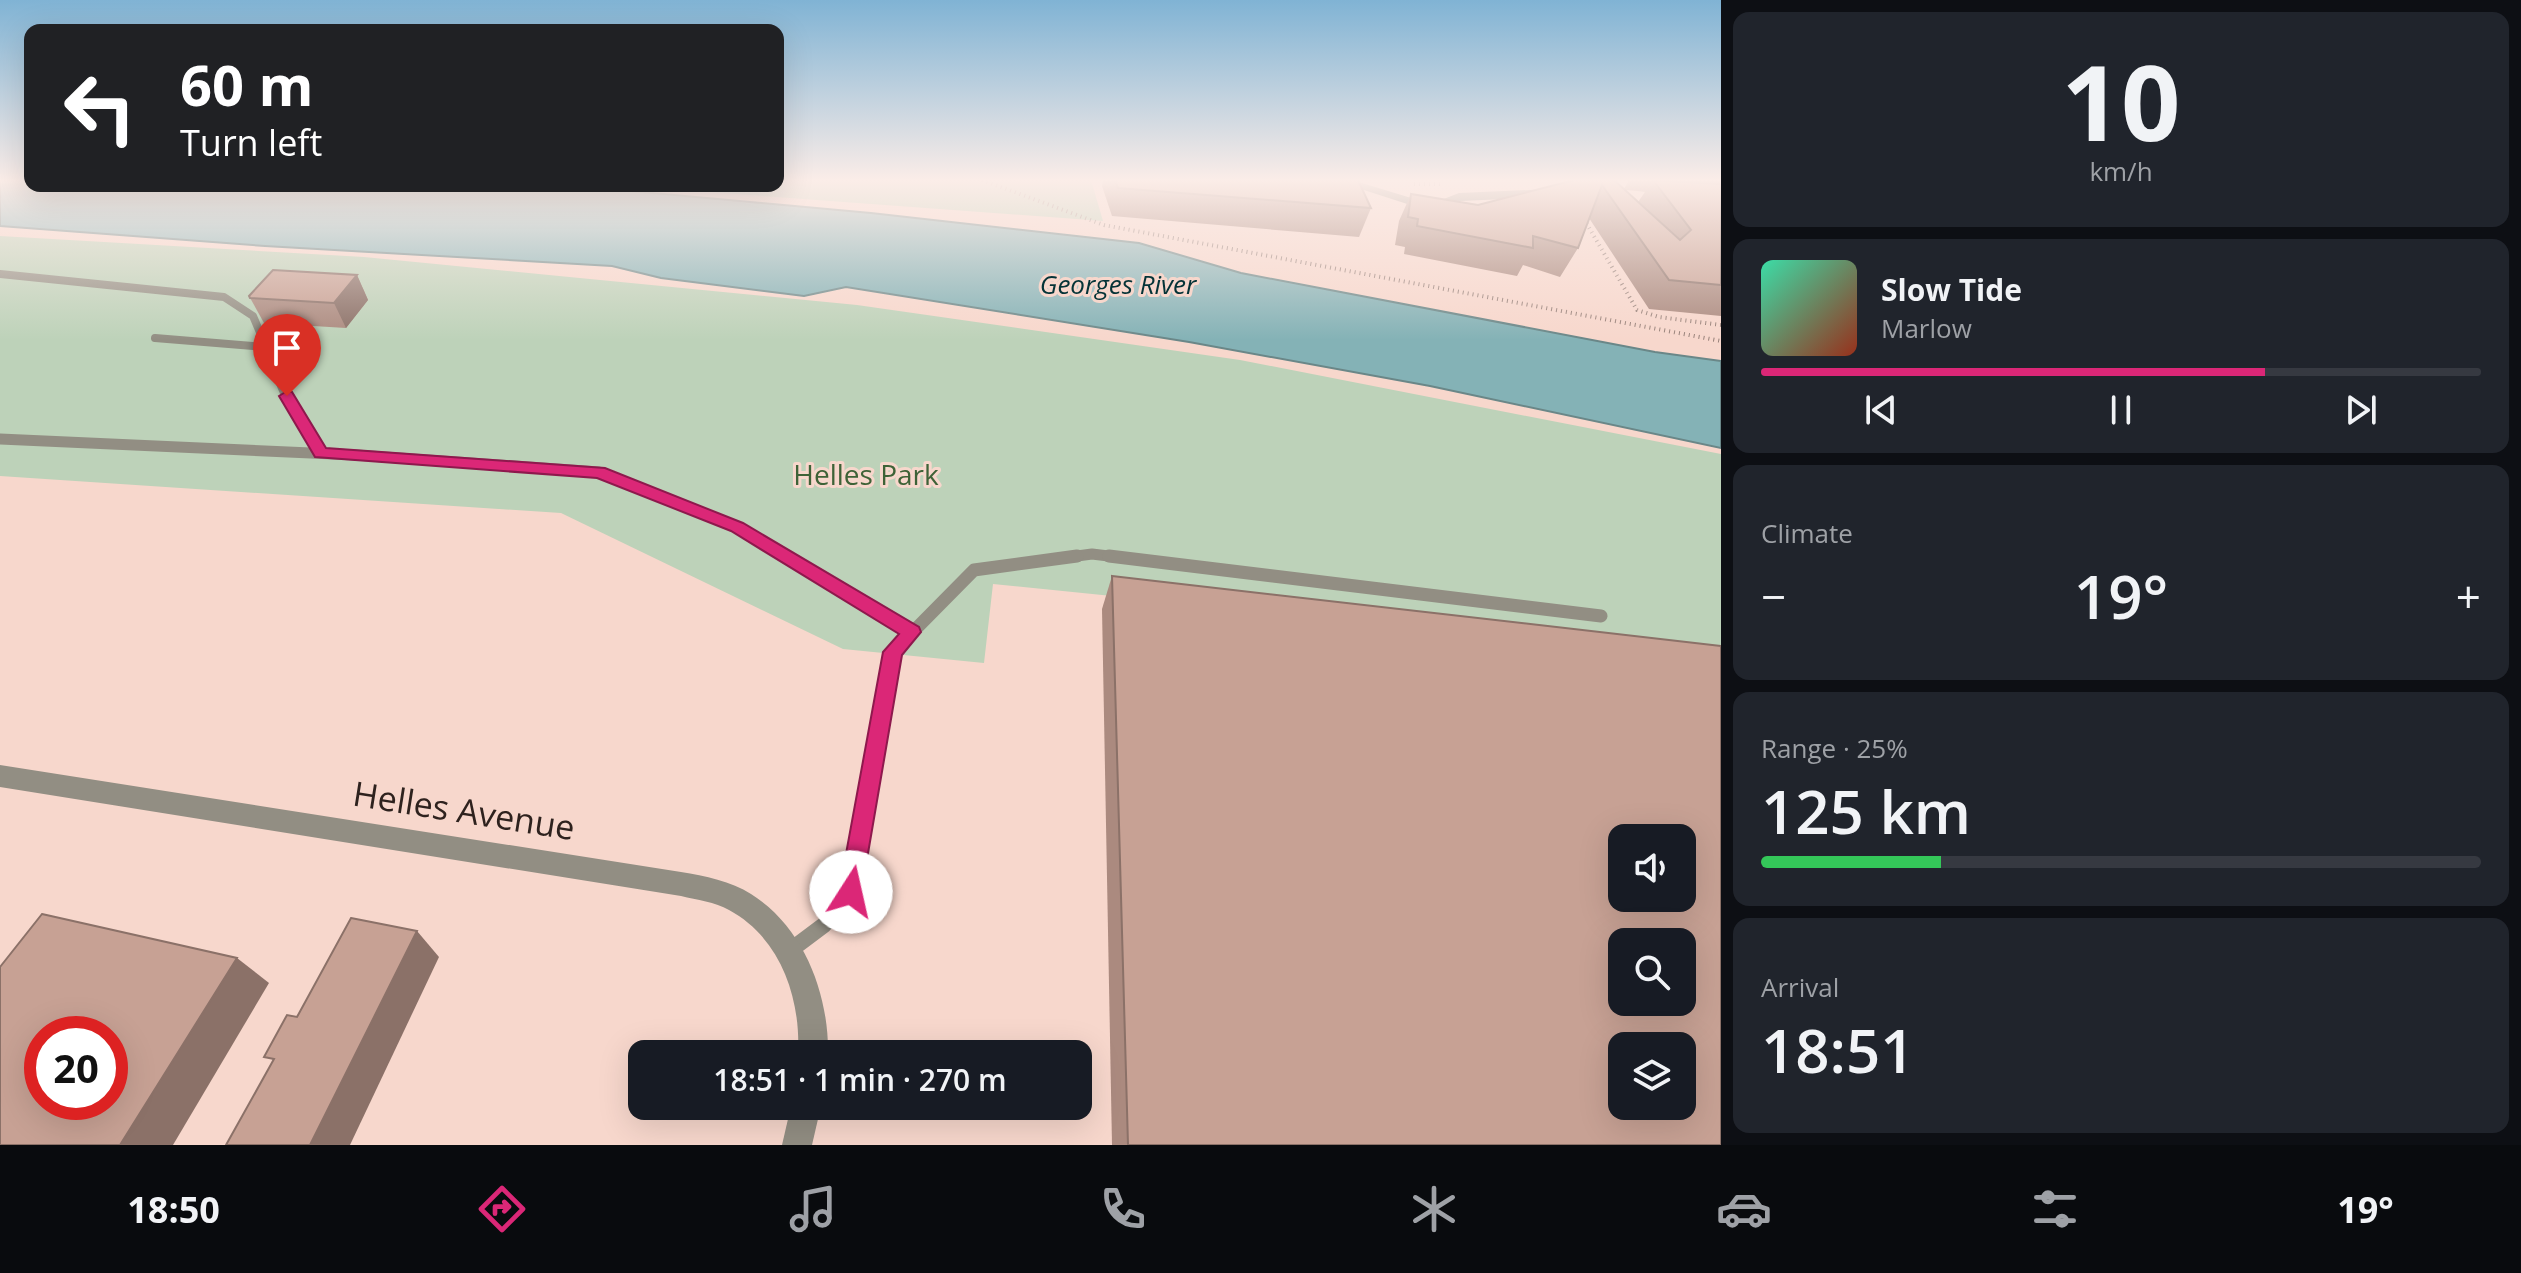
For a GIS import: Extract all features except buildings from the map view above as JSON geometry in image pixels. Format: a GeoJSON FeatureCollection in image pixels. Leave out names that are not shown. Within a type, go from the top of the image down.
{"type":"FeatureCollection","features":[{"type":"Feature","properties":{"kind":"street","name":"Helles Avenue"},"geometry":{"type":"LineString","coordinates":[[0,776],[681,884],[715,892],[750,908],[788,952],[811,1009],[812,1040]]}},
{"type":"Feature","properties":{"kind":"street"},"geometry":{"type":"LineString","coordinates":[[797,1145],[803,1120]]}},
{"type":"Feature","properties":{"kind":"lane"},"geometry":{"type":"LineString","coordinates":[[0,274],[224,297],[253,316],[287,396],[321,453]]}},
{"type":"Feature","properties":{"kind":"lane"},"geometry":{"type":"LineString","coordinates":[[155,338],[266,347]]}},
{"type":"Feature","properties":{"kind":"lane"},"geometry":{"type":"LineString","coordinates":[[0,439],[321,453],[599,472],[737,527],[912,632]]}},
{"type":"Feature","properties":{"kind":"lane"},"geometry":{"type":"LineString","coordinates":[[788,952],[824,925],[851,892],[893,652],[974,570],[1092,554],[1601,616]]}},
{"type":"Feature","properties":{"kind":"path"},"geometry":{"type":"LineString","coordinates":[[1147,233],[1721,341]]}},
{"type":"Feature","properties":{"kind":"path"},"geometry":{"type":"LineString","coordinates":[[1592,233],[1637,310],[1659,317],[1721,325]]}},
{"type":"Feature","properties":{"kind":"green space","name":"Helles Park"},"geometry":{"type":"Polygon","coordinates":[[[0,236],[364,257],[857,305],[1240,360],[1721,454],[1721,658],[993,584],[984,663],[843,649],[561,513],[0,476],[0,236]]]}},
{"type":"Feature","properties":{"kind":"water","name":"Georges River"},"geometry":{"type":"Polygon","coordinates":[[[98,233],[1054,233],[1139,243],[1241,273],[1655,352],[1721,361],[1721,448],[1430,386],[1189,342],[846,287],[804,296],[661,278],[612,266],[98,233]]]}},
{"type":"Feature","properties":{"kind":"route"},"geometry":{"type":"LineString","coordinates":[[287,396],[321,453],[599,472],[737,527],[912,632],[893,652],[851,892]]}}]}
